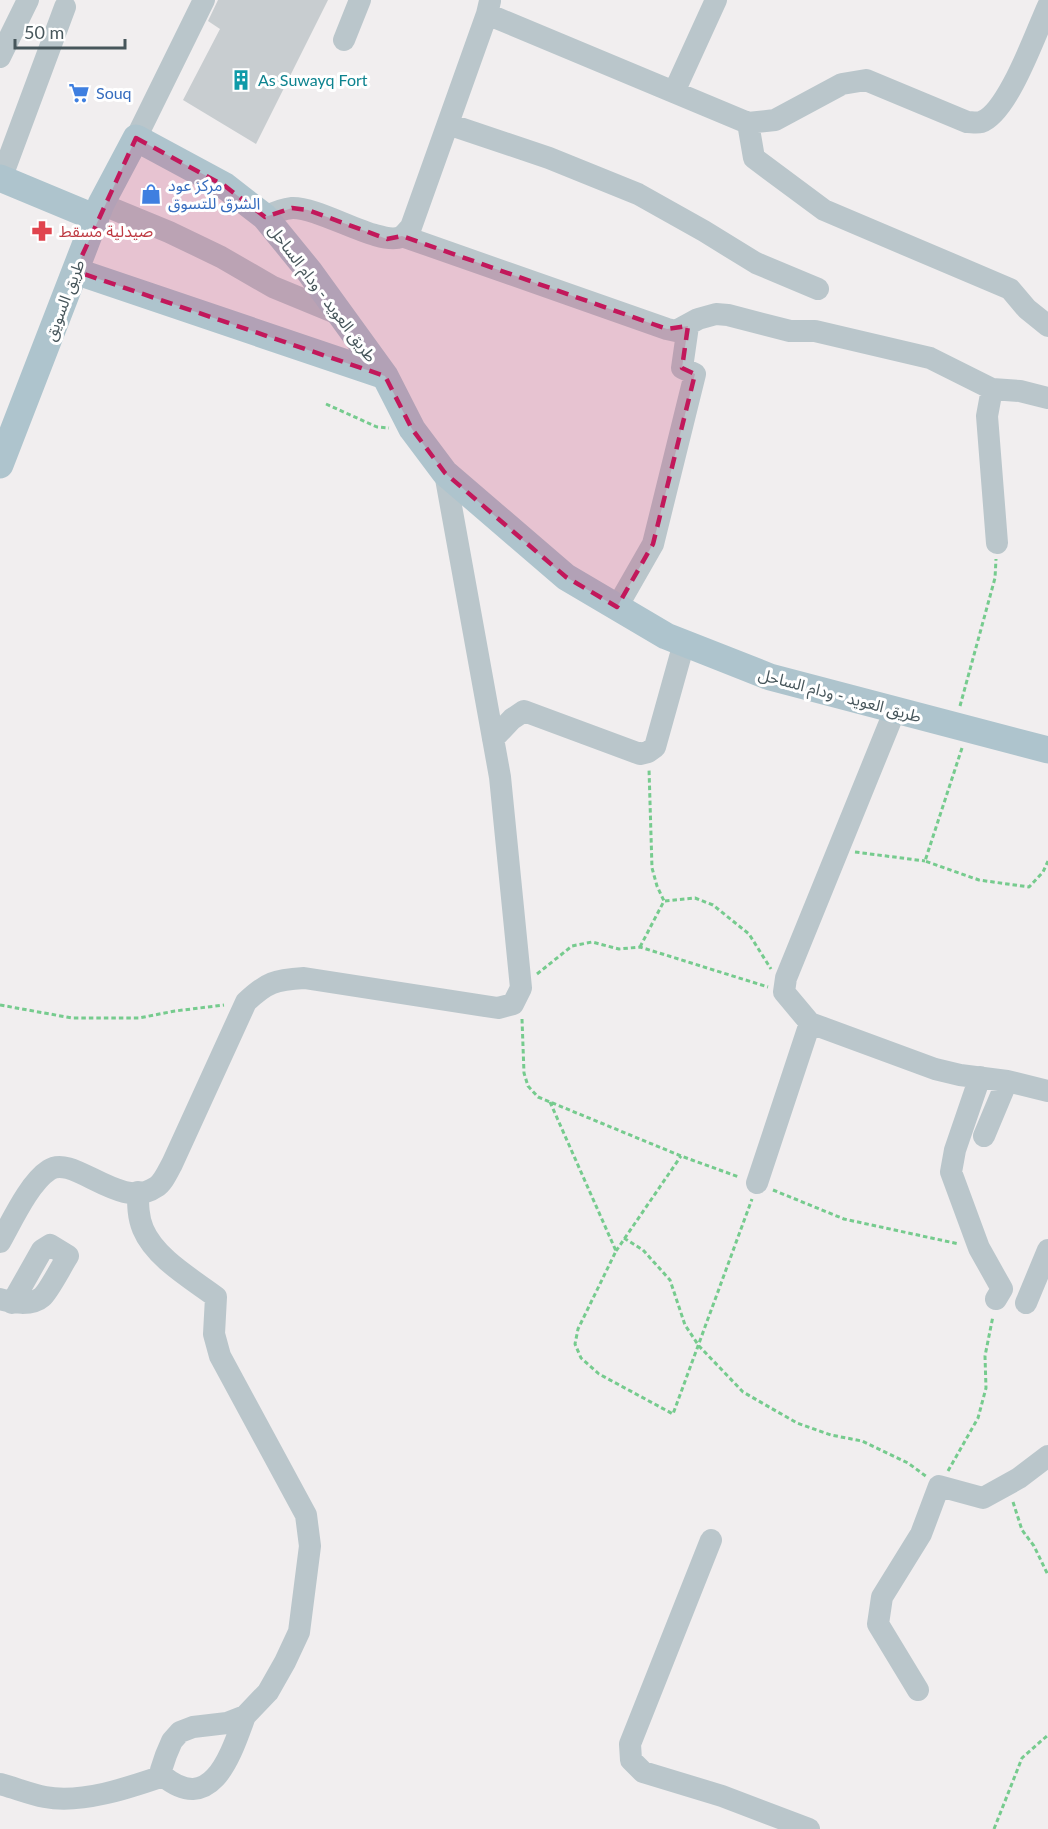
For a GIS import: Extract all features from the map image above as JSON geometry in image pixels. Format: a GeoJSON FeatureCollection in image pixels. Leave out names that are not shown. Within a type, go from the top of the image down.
{"type":"FeatureCollection","features":[{"type":"Feature","properties":{"kind":"main road","name":"طريق السويق"},"geometry":{"type":"LineString","coordinates":[[0,465],[7,429],[99,211],[136,138]]}},
{"type":"Feature","properties":{"kind":"main road","name":"طريق العويد - ودام الساحل"},"geometry":{"type":"LineString","coordinates":[[136,138],[225,186],[265,217],[385,376],[412,429],[445,473],[566,577],[666,636],[770,678],[1048,750]]}},
{"type":"Feature","properties":{"kind":"main road"},"geometry":{"type":"LineString","coordinates":[[1,178],[99,211]]}},
{"type":"Feature","properties":{"kind":"main road","name":"طريق العويد - ودام الساحل"},"geometry":{"type":"LineString","coordinates":[[75,271],[385,376]]}},
{"type":"Feature","properties":{"kind":"street"},"geometry":{"type":"LineString","coordinates":[[0,57],[28,0]]}},
{"type":"Feature","properties":{"kind":"street"},"geometry":{"type":"LineString","coordinates":[[136,138],[204,0]]}},
{"type":"Feature","properties":{"kind":"street"},"geometry":{"type":"LineString","coordinates":[[344,40],[360,0]]}},
{"type":"Feature","properties":{"kind":"street"},"geometry":{"type":"LineString","coordinates":[[674,92],[716,0]]}},
{"type":"Feature","properties":{"kind":"street"},"geometry":{"type":"LineString","coordinates":[[402,236],[411,227],[488,7],[674,92],[748,123],[775,120],[842,84],[866,80],[967,122],[981,122],[1010,93],[1048,6]]}},
{"type":"Feature","properties":{"kind":"street"},"geometry":{"type":"LineString","coordinates":[[1,178],[65,7]]}},
{"type":"Feature","properties":{"kind":"street"},"geometry":{"type":"LineString","coordinates":[[748,123],[754,158],[824,210],[1010,289],[1048,326]]}},
{"type":"Feature","properties":{"kind":"street"},"geometry":{"type":"LineString","coordinates":[[448,124],[549,158],[638,194],[756,263],[818,289]]}},
{"type":"Feature","properties":{"kind":"street"},"geometry":{"type":"LineString","coordinates":[[265,217],[292,208],[308,210],[387,239],[402,236],[667,329],[676,331],[716,314],[728,315],[789,331],[815,331],[930,358],[992,389],[1020,391],[1048,398]]}},
{"type":"Feature","properties":{"kind":"street"},"geometry":{"type":"LineString","coordinates":[[99,211],[169,232],[221,257],[273,287],[341,315]]}},
{"type":"Feature","properties":{"kind":"street"},"geometry":{"type":"LineString","coordinates":[[617,607],[653,544],[662,513],[695,374],[682,368],[688,326]]}},
{"type":"Feature","properties":{"kind":"street"},"geometry":{"type":"LineString","coordinates":[[992,389],[987,416],[997,543]]}},
{"type":"Feature","properties":{"kind":"street"},"geometry":{"type":"LineString","coordinates":[[0,1242],[36,1180],[50,1168],[64,1165],[107,1187],[127,1192],[138,1192],[158,1186],[172,1164],[246,1002],[262,986],[283,980],[304,978],[498,1008],[513,1004],[521,988],[500,777],[445,473]]}},
{"type":"Feature","properties":{"kind":"street"},"geometry":{"type":"LineString","coordinates":[[493,739],[512,719],[524,711],[640,754],[648,752],[655,747],[684,643]]}},
{"type":"Feature","properties":{"kind":"street"},"geometry":{"type":"LineString","coordinates":[[896,710],[786,978],[784,992],[810,1023],[935,1069],[1007,1081],[1048,1091]]}},
{"type":"Feature","properties":{"kind":"street"},"geometry":{"type":"LineString","coordinates":[[757,1183],[810,1023]]}},
{"type":"Feature","properties":{"kind":"street"},"geometry":{"type":"LineString","coordinates":[[980,1077],[955,1150],[951,1172],[979,1248],[1002,1289],[996,1299]]}},
{"type":"Feature","properties":{"kind":"street"},"geometry":{"type":"LineString","coordinates":[[984,1136],[1007,1081]]}},
{"type":"Feature","properties":{"kind":"street"},"geometry":{"type":"LineString","coordinates":[[138,1192],[138,1212],[143,1230],[163,1258],[216,1297],[214,1334],[220,1356],[306,1515],[310,1546],[299,1632],[268,1692],[245,1716],[235,1743],[215,1779],[206,1787],[198,1790],[179,1787],[163,1776],[161,1770],[166,1755],[172,1741],[180,1732],[193,1727],[226,1723],[245,1716]]}},
{"type":"Feature","properties":{"kind":"street"},"geometry":{"type":"LineString","coordinates":[[1026,1303],[1048,1250]]}},
{"type":"Feature","properties":{"kind":"street"},"geometry":{"type":"LineString","coordinates":[[918,1690],[878,1624],[882,1597],[921,1534],[939,1486],[983,1498],[1019,1478],[1048,1456]]}},
{"type":"Feature","properties":{"kind":"street"},"geometry":{"type":"LineString","coordinates":[[711,1540],[630,1744],[631,1760],[643,1772],[722,1796],[809,1829]]}},
{"type":"Feature","properties":{"kind":"street"},"geometry":{"type":"LineString","coordinates":[[0,1784],[44,1797],[80,1798],[163,1776]]}},
{"type":"Feature","properties":{"kind":"path"},"geometry":{"type":"LineString","coordinates":[[326,404],[377,427],[412,429]]}},
{"type":"Feature","properties":{"kind":"path"},"geometry":{"type":"LineString","coordinates":[[925,861],[962,727],[995,578],[997,543]]}},
{"type":"Feature","properties":{"kind":"path"},"geometry":{"type":"LineString","coordinates":[[648,752],[652,868],[664,901]]}},
{"type":"Feature","properties":{"kind":"path"},"geometry":{"type":"LineString","coordinates":[[839,849],[925,861],[979,880],[1029,887],[1043,872],[1048,861]]}},
{"type":"Feature","properties":{"kind":"path"},"geometry":{"type":"LineString","coordinates":[[664,901],[695,898],[713,905],[749,934],[784,992]]}},
{"type":"Feature","properties":{"kind":"path"},"geometry":{"type":"LineString","coordinates":[[640,947],[664,901]]}},
{"type":"Feature","properties":{"kind":"path"},"geometry":{"type":"LineString","coordinates":[[784,992],[640,947],[619,949],[592,942],[572,946],[521,988],[524,1073],[528,1086],[538,1096],[550,1102],[844,1219],[979,1248]]}},
{"type":"Feature","properties":{"kind":"path"},"geometry":{"type":"LineString","coordinates":[[0,1005],[72,1018],[139,1018],[246,1002]]}},
{"type":"Feature","properties":{"kind":"path"},"geometry":{"type":"LineString","coordinates":[[550,1102],[616,1251]]}},
{"type":"Feature","properties":{"kind":"path"},"geometry":{"type":"LineString","coordinates":[[681,1156],[616,1251],[578,1329],[575,1344],[581,1358],[599,1374],[673,1414],[757,1183]]}},
{"type":"Feature","properties":{"kind":"path"},"geometry":{"type":"LineString","coordinates":[[624,1238],[643,1250],[670,1280],[685,1325],[699,1346],[743,1392],[797,1423],[831,1435],[862,1441],[890,1454],[908,1463],[939,1486],[978,1418],[986,1388],[985,1356],[996,1299]]}},
{"type":"Feature","properties":{"kind":"path"},"geometry":{"type":"LineString","coordinates":[[1019,1478],[1013,1503],[1022,1530],[1034,1546],[1048,1575]]}},
{"type":"Feature","properties":{"kind":"path"},"geometry":{"type":"LineString","coordinates":[[994,1829],[1022,1758],[1048,1735]]}},
{"type":"Feature","properties":{"kind":"highlighted area"},"geometry":{"type":"Polygon","coordinates":[[[136,138],[225,186],[265,217],[292,208],[308,210],[387,239],[402,236],[667,329],[688,326],[682,368],[695,374],[653,544],[617,607],[566,577],[445,473],[412,429],[385,376],[75,271],[136,138]]]}},
{"type":"Feature","properties":{"kind":"building","name":"As Suwayq Fort"},"geometry":{"type":"Polygon","coordinates":[[[218,0],[328,0],[256,144],[183,100],[220,29],[208,21],[218,0]]]}},
{"type":"Feature","properties":{"kind":"place","name":"As Suwayq Fort"},"geometry":{"type":"Point","coordinates":[241,80]}},
{"type":"Feature","properties":{"kind":"place","name":"Souq"},"geometry":{"type":"Point","coordinates":[79,93]}},
{"type":"Feature","properties":{"kind":"place","name":"مركز عود الشرق للتسوق"},"geometry":{"type":"Point","coordinates":[151,194]}},
{"type":"Feature","properties":{"kind":"place","name":"صيدلية مسقط"},"geometry":{"type":"Point","coordinates":[42,231]}}]}
